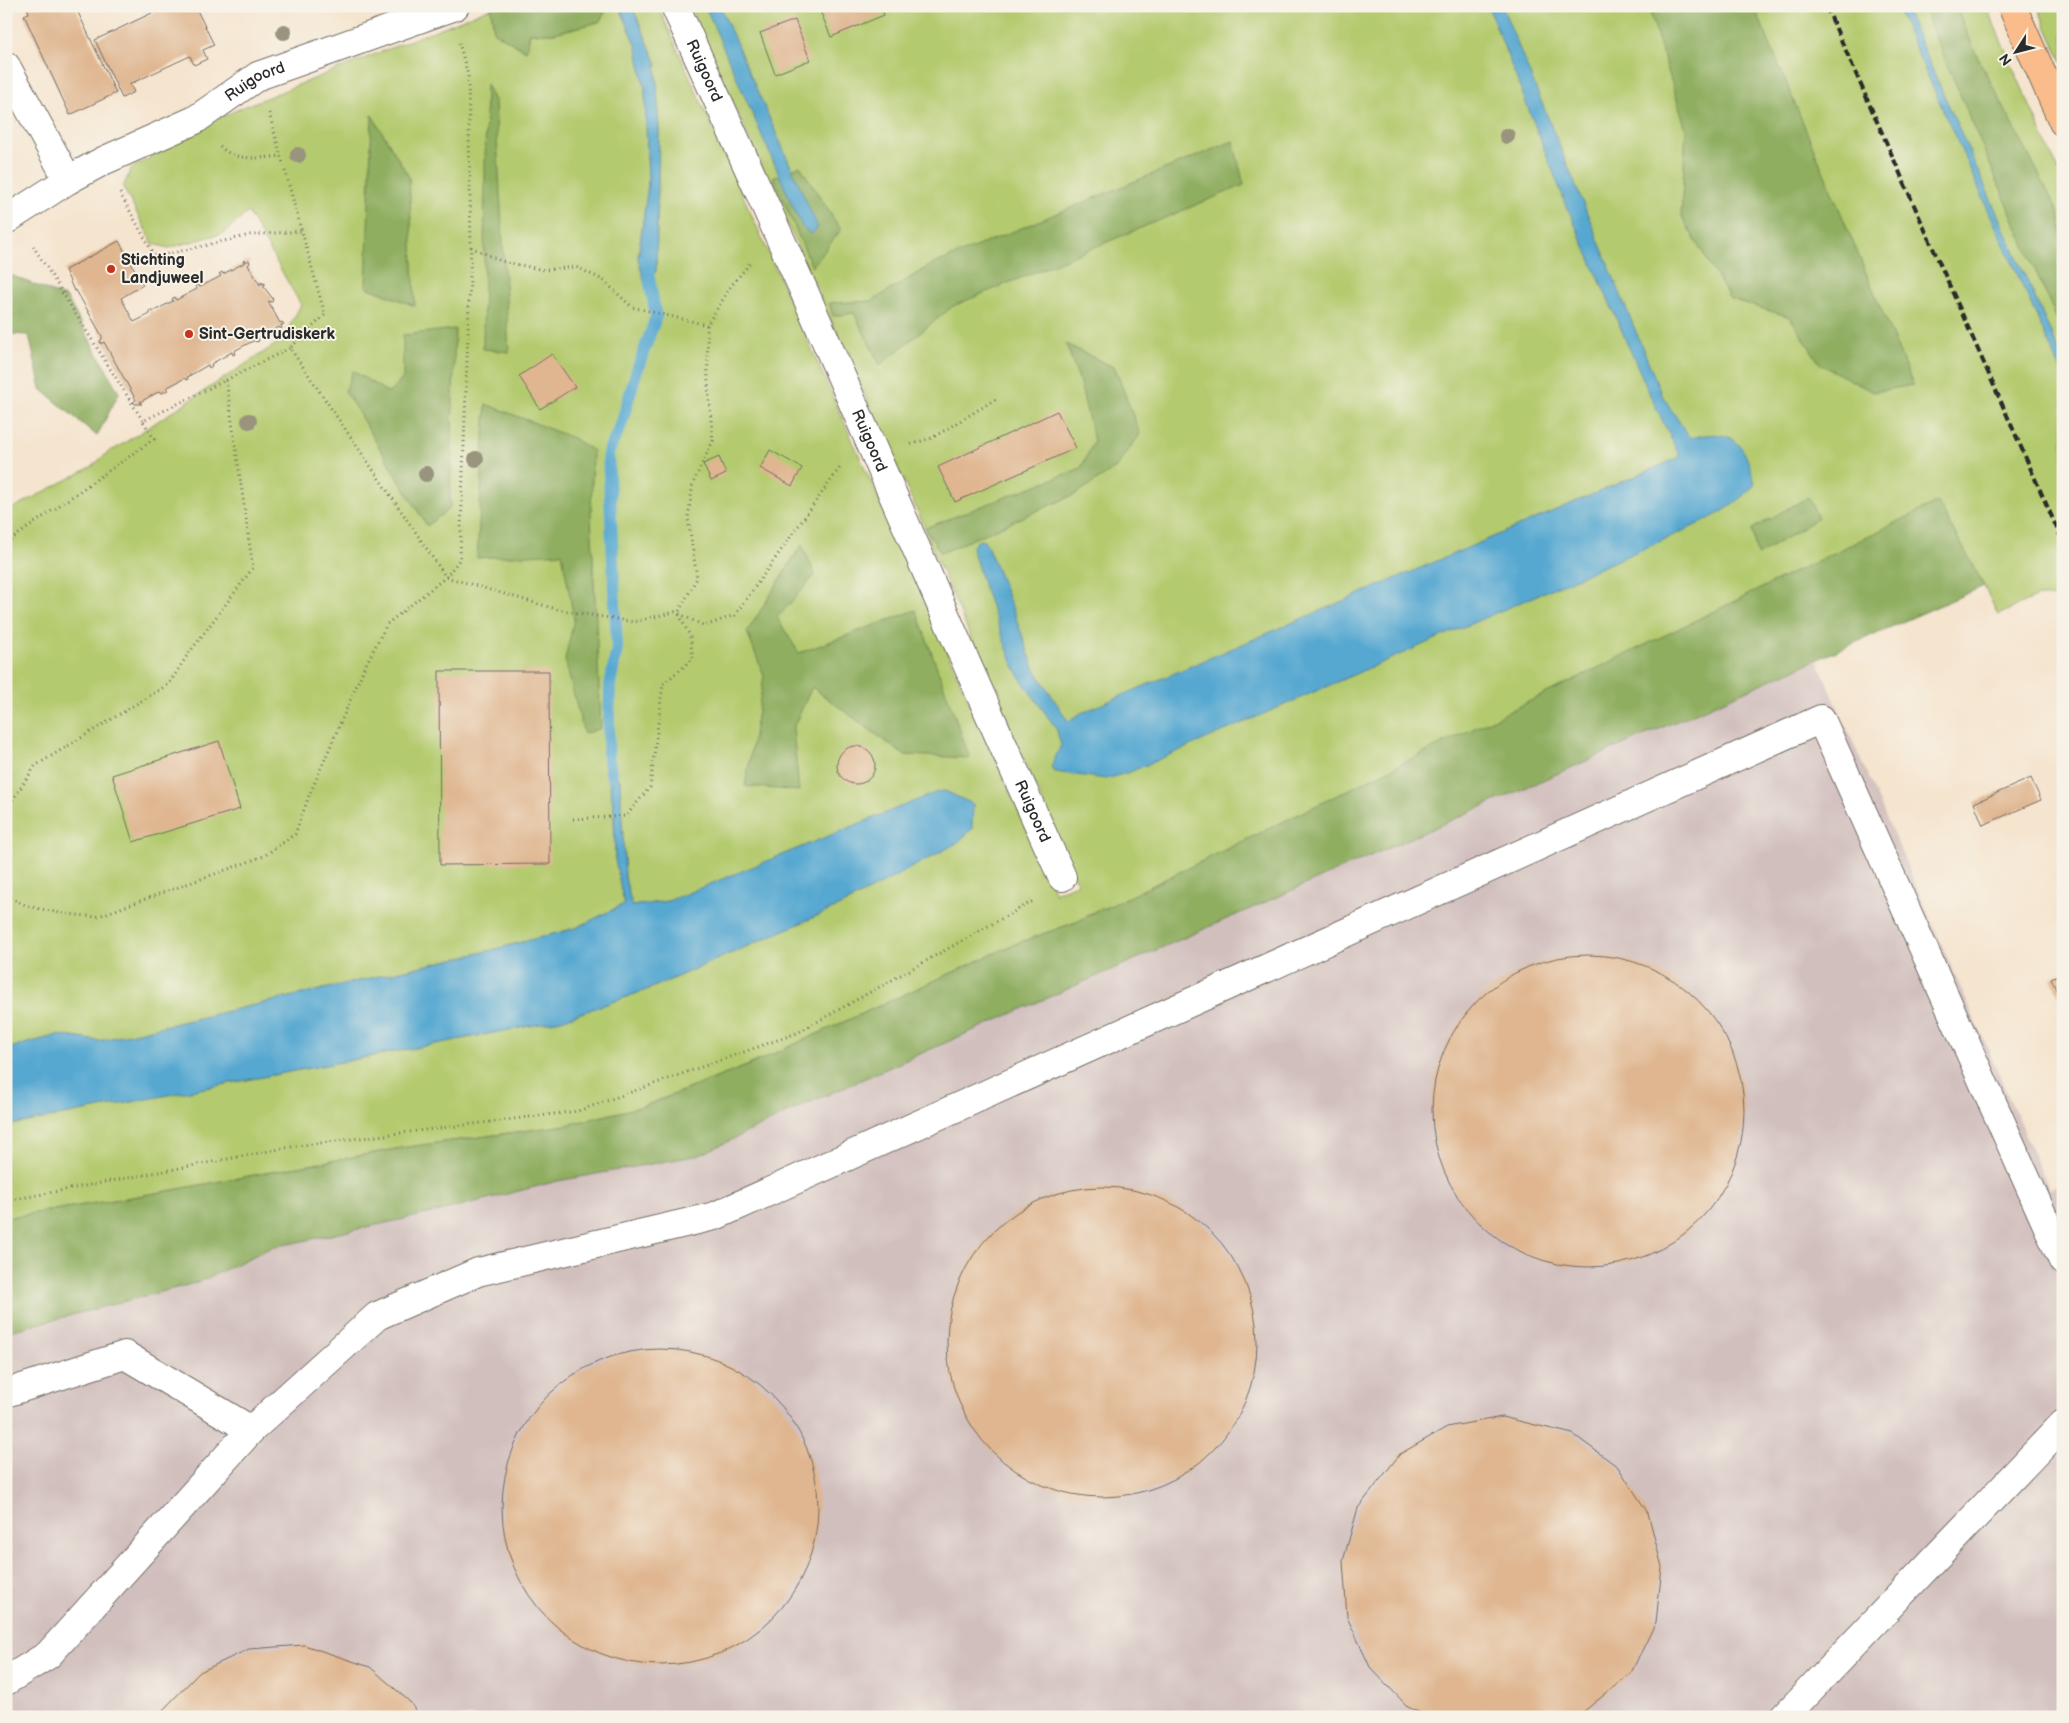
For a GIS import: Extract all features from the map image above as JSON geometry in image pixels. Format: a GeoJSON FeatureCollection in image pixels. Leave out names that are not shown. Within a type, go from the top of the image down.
{"type":"FeatureCollection","features":[{"type":"Feature","properties":{"kind":"main road"},"geometry":{"type":"LineString","coordinates":[[2012,6],[2063,122]]}},
{"type":"Feature","properties":{"kind":"street","name":"Ruigoord"},"geometry":{"type":"LineString","coordinates":[[675,6],[778,232],[1062,877]]}},
{"type":"Feature","properties":{"kind":"street","name":"Ruigoord"},"geometry":{"type":"LineString","coordinates":[[10,218],[68,180],[196,120],[258,76],[452,7]]}},
{"type":"Feature","properties":{"kind":"street"},"geometry":{"type":"LineString","coordinates":[[6,66],[68,180]]}},
{"type":"Feature","properties":{"kind":"street"},"geometry":{"type":"LineString","coordinates":[[6,1681],[48,1655],[251,1430],[377,1316],[478,1272],[714,1216],[1821,719],[2059,1246]]}},
{"type":"Feature","properties":{"kind":"street"},"geometry":{"type":"LineString","coordinates":[[6,1393],[125,1355],[251,1430]]}},
{"type":"Feature","properties":{"kind":"street"},"geometry":{"type":"LineString","coordinates":[[1784,1717],[2063,1424]]}},
{"type":"Feature","properties":{"kind":"path"},"geometry":{"type":"LineString","coordinates":[[6,895],[27,906],[60,913],[96,917],[264,856],[295,834],[309,796],[365,666],[387,624],[446,576],[460,559],[470,247],[468,75],[452,7]]}},
{"type":"Feature","properties":{"kind":"path"},"geometry":{"type":"LineString","coordinates":[[143,421],[290,348],[325,315],[258,76]]}},
{"type":"Feature","properties":{"kind":"path"},"geometry":{"type":"LineString","coordinates":[[196,120],[224,152],[251,159],[281,156]]}},
{"type":"Feature","properties":{"kind":"path"},"geometry":{"type":"LineString","coordinates":[[103,162],[155,256],[250,235],[302,231]]}},
{"type":"Feature","properties":{"kind":"path"},"geometry":{"type":"LineString","coordinates":[[6,544],[154,439],[10,218]]}},
{"type":"Feature","properties":{"kind":"path"},"geometry":{"type":"LineString","coordinates":[[678,613],[697,578],[688,518],[693,483],[713,441],[708,386],[707,325],[731,286],[778,232]]}},
{"type":"Feature","properties":{"kind":"path"},"geometry":{"type":"LineString","coordinates":[[470,247],[501,261],[544,270],[576,267],[603,280],[632,306],[707,325]]}},
{"type":"Feature","properties":{"kind":"path"},"geometry":{"type":"LineString","coordinates":[[290,348],[446,576],[556,609],[633,622],[675,612],[705,626],[735,615],[842,463],[932,438],[996,398]]}},
{"type":"Feature","properties":{"kind":"path"},"geometry":{"type":"LineString","coordinates":[[6,810],[35,766],[169,684],[186,657],[253,568],[226,380]]}},
{"type":"Feature","properties":{"kind":"path"},"geometry":{"type":"LineString","coordinates":[[573,819],[626,816],[650,787],[662,684],[693,660],[690,636],[678,613]]}},
{"type":"Feature","properties":{"kind":"path"},"geometry":{"type":"LineString","coordinates":[[6,1201],[296,1146],[578,1111],[797,1033],[1045,895],[1062,877]]}},
{"type":"Feature","properties":{"kind":"shaded area"},"geometry":{"type":"Polygon","coordinates":[[[1804,621],[1820,667],[2049,1189],[2063,1183],[2063,1717],[6,1717],[6,1308],[1804,621]]]}},
{"type":"Feature","properties":{"kind":"green space"},"geometry":{"type":"Polygon","coordinates":[[[495,6],[609,6],[599,22],[554,33],[530,33],[526,51],[494,32],[491,8],[495,6]]]}},
{"type":"Feature","properties":{"kind":"green space"},"geometry":{"type":"Polygon","coordinates":[[[609,6],[619,6],[636,44],[645,89],[648,185],[638,258],[656,271],[659,132],[656,62],[632,6],[658,6],[1055,893],[1078,883],[931,546],[925,528],[689,6],[1986,6],[2063,181],[2063,597],[2036,597],[1998,615],[1938,503],[1106,908],[1097,910],[1079,921],[1015,944],[747,1066],[644,1106],[567,1125],[401,1148],[162,1192],[6,1218],[6,1126],[561,1020],[649,989],[842,905],[957,843],[668,901],[632,906],[625,878],[620,781],[604,754],[614,809],[615,859],[624,904],[576,928],[488,951],[99,1041],[58,1035],[6,1049],[6,512],[91,467],[111,450],[281,341],[301,305],[248,212],[224,233],[169,248],[153,244],[123,187],[131,169],[200,127],[243,107],[491,8],[494,32],[526,51],[530,33],[554,33],[599,22],[609,6]]]}},
{"type":"Feature","properties":{"kind":"green space"},"geometry":{"type":"Polygon","coordinates":[[[1648,6],[1754,6],[1913,385],[1873,392],[1820,364],[1790,317],[1730,299],[1681,216],[1686,129],[1648,6]]]}},
{"type":"Feature","properties":{"kind":"green space"},"geometry":{"type":"Polygon","coordinates":[[[1922,6],[1956,6],[1977,56],[2059,213],[2063,240],[2063,334],[1922,6]]]}},
{"type":"Feature","properties":{"kind":"green space"},"geometry":{"type":"Polygon","coordinates":[[[2037,6],[2063,6],[2063,64],[2037,6]]]}},
{"type":"Feature","properties":{"kind":"green space"},"geometry":{"type":"Polygon","coordinates":[[[486,84],[495,103],[509,352],[483,349],[486,84]]]}},
{"type":"Feature","properties":{"kind":"green space"},"geometry":{"type":"Polygon","coordinates":[[[372,115],[409,177],[415,306],[366,287],[372,115]]]}},
{"type":"Feature","properties":{"kind":"green space"},"geometry":{"type":"Polygon","coordinates":[[[1233,141],[1244,185],[953,306],[880,365],[854,313],[833,316],[829,303],[872,301],[929,266],[1233,141]]]}},
{"type":"Feature","properties":{"kind":"green space"},"geometry":{"type":"Polygon","coordinates":[[[800,166],[841,230],[812,267],[773,177],[800,166]]]}},
{"type":"Feature","properties":{"kind":"green space"},"geometry":{"type":"Polygon","coordinates":[[[6,273],[67,298],[119,393],[97,436],[41,389],[29,335],[6,334],[6,273]]]}},
{"type":"Feature","properties":{"kind":"green space"},"geometry":{"type":"Polygon","coordinates":[[[455,329],[450,508],[427,526],[345,391],[353,371],[389,393],[403,378],[403,335],[455,329]]]}},
{"type":"Feature","properties":{"kind":"green space"},"geometry":{"type":"Polygon","coordinates":[[[1066,344],[1115,368],[1140,434],[1116,468],[1076,494],[941,553],[925,528],[1081,468],[1094,441],[1079,379],[1066,344]]]}},
{"type":"Feature","properties":{"kind":"green space"},"geometry":{"type":"Polygon","coordinates":[[[486,404],[573,438],[593,451],[591,514],[601,728],[584,734],[565,660],[574,619],[562,553],[477,558],[486,404]]]}},
{"type":"Feature","properties":{"kind":"green space"},"geometry":{"type":"Polygon","coordinates":[[[1808,497],[1818,518],[1757,556],[1752,529],[1808,497]]]}},
{"type":"Feature","properties":{"kind":"green space"},"geometry":{"type":"Polygon","coordinates":[[[1938,502],[1984,586],[804,1105],[700,1155],[558,1181],[432,1213],[270,1248],[199,1282],[10,1331],[6,1326],[6,1218],[162,1192],[401,1148],[567,1125],[644,1106],[747,1066],[1015,944],[1079,921],[1097,910],[1106,908],[1938,502]]]}},
{"type":"Feature","properties":{"kind":"green space"},"geometry":{"type":"Polygon","coordinates":[[[802,544],[815,575],[777,618],[799,653],[916,610],[970,758],[904,755],[812,687],[793,728],[799,791],[745,786],[764,676],[747,632],[802,544]]]}},
{"type":"Feature","properties":{"kind":"water"},"geometry":{"type":"Polygon","coordinates":[[[619,6],[632,6],[656,62],[659,132],[656,271],[645,285],[638,258],[648,185],[645,89],[636,44],[619,6]]]}},
{"type":"Feature","properties":{"kind":"water"},"geometry":{"type":"Polygon","coordinates":[[[705,6],[720,6],[818,228],[810,234],[802,227],[705,6]]]}},
{"type":"Feature","properties":{"kind":"water"},"geometry":{"type":"Polygon","coordinates":[[[1488,6],[1502,6],[1662,395],[1691,438],[1718,434],[1736,442],[1747,458],[1755,484],[1746,494],[1723,511],[1659,542],[1130,772],[1106,779],[1055,772],[1051,767],[1061,745],[1056,728],[1022,681],[1012,662],[985,590],[972,548],[976,542],[984,541],[988,547],[1034,668],[1068,721],[1081,713],[1680,457],[1651,397],[1565,202],[1488,6]]]}},
{"type":"Feature","properties":{"kind":"water"},"geometry":{"type":"Polygon","coordinates":[[[1896,6],[1904,6],[2063,360],[2063,375],[1896,6]]]}},
{"type":"Feature","properties":{"kind":"water"},"geometry":{"type":"Polygon","coordinates":[[[604,752],[620,781],[625,878],[632,906],[668,901],[937,792],[945,791],[973,804],[972,829],[957,843],[842,905],[649,989],[561,1020],[6,1126],[6,1049],[58,1035],[99,1041],[488,951],[576,928],[624,904],[615,859],[614,809],[604,752]]]}},
{"type":"Feature","properties":{"kind":"building"},"geometry":{"type":"Polygon","coordinates":[[[27,6],[75,6],[116,93],[70,115],[24,15],[29,13],[27,6]]]}},
{"type":"Feature","properties":{"kind":"building"},"geometry":{"type":"Polygon","coordinates":[[[151,6],[195,6],[214,45],[203,50],[207,59],[194,65],[190,56],[130,84],[134,92],[122,98],[95,40],[154,12],[151,6]]]}},
{"type":"Feature","properties":{"kind":"building"},"geometry":{"type":"Polygon","coordinates":[[[818,6],[881,6],[884,15],[831,37],[818,6]]]}},
{"type":"Feature","properties":{"kind":"building"},"geometry":{"type":"Polygon","coordinates":[[[795,20],[810,60],[775,74],[760,33],[795,20]]]}},
{"type":"Feature","properties":{"kind":"building","name":"Sint-Gertrudiskerk"},"geometry":{"type":"Polygon","coordinates":[[[119,241],[143,285],[121,298],[134,322],[150,314],[151,310],[152,312],[173,301],[174,297],[176,300],[197,289],[195,286],[198,285],[200,287],[221,276],[219,274],[222,272],[223,274],[244,263],[243,261],[249,260],[250,263],[248,265],[260,285],[262,282],[262,284],[265,283],[263,286],[273,299],[272,302],[268,301],[280,323],[284,324],[281,325],[282,328],[280,329],[279,327],[258,338],[259,341],[256,342],[255,340],[234,351],[235,354],[233,355],[232,352],[211,364],[212,366],[209,368],[208,365],[187,377],[188,379],[186,380],[185,378],[166,388],[168,390],[162,393],[160,391],[140,402],[142,404],[135,404],[133,402],[136,400],[104,342],[101,344],[102,336],[76,290],[74,291],[65,270],[119,241]]]}},
{"type":"Feature","properties":{"kind":"building"},"geometry":{"type":"Polygon","coordinates":[[[552,354],[575,387],[540,409],[519,376],[552,354]]]}},
{"type":"Feature","properties":{"kind":"building"},"geometry":{"type":"Polygon","coordinates":[[[1057,411],[1076,448],[955,502],[938,467],[1057,411]]]}},
{"type":"Feature","properties":{"kind":"building"},"geometry":{"type":"Polygon","coordinates":[[[770,450],[802,468],[792,486],[760,468],[770,450]]]}},
{"type":"Feature","properties":{"kind":"building"},"geometry":{"type":"Polygon","coordinates":[[[719,457],[726,474],[711,481],[703,464],[719,457]]]}},
{"type":"Feature","properties":{"kind":"building"},"geometry":{"type":"Polygon","coordinates":[[[439,671],[549,671],[550,864],[440,865],[439,671]]]}},
{"type":"Feature","properties":{"kind":"building"},"geometry":{"type":"Polygon","coordinates":[[[219,741],[240,809],[133,842],[112,775],[219,741]]]}},
{"type":"Feature","properties":{"kind":"building"},"geometry":{"type":"Polygon","coordinates":[[[856,746],[870,751],[875,765],[870,779],[856,784],[842,779],[837,765],[842,751],[856,746]]]}},
{"type":"Feature","properties":{"kind":"building"},"geometry":{"type":"Polygon","coordinates":[[[2031,778],[2041,800],[1983,825],[1974,803],[2031,778]]]}},
{"type":"Feature","properties":{"kind":"building"},"geometry":{"type":"Polygon","coordinates":[[[1588,955],[1618,958],[1648,967],[1675,981],[1698,1001],[1718,1024],[1732,1051],[1741,1081],[1744,1111],[1741,1141],[1732,1171],[1718,1198],[1698,1221],[1675,1241],[1648,1255],[1618,1264],[1588,1267],[1558,1264],[1528,1255],[1501,1241],[1478,1221],[1458,1198],[1444,1171],[1435,1141],[1432,1111],[1435,1081],[1444,1051],[1458,1024],[1478,1001],[1501,981],[1528,967],[1558,958],[1588,955]]]}},
{"type":"Feature","properties":{"kind":"building"},"geometry":{"type":"Polygon","coordinates":[[[2063,973],[2063,1005],[2051,978],[2063,973]]]}},
{"type":"Feature","properties":{"kind":"building"},"geometry":{"type":"Polygon","coordinates":[[[1102,1187],[1132,1190],[1161,1199],[1188,1214],[1211,1233],[1230,1256],[1245,1283],[1254,1312],[1257,1342],[1254,1372],[1245,1401],[1230,1428],[1211,1451],[1188,1470],[1161,1485],[1132,1494],[1102,1497],[1072,1494],[1043,1485],[1016,1470],[993,1451],[974,1428],[959,1401],[950,1372],[947,1342],[950,1312],[959,1283],[974,1256],[993,1233],[1016,1214],[1043,1199],[1072,1190],[1102,1187]]]}},
{"type":"Feature","properties":{"kind":"building"},"geometry":{"type":"Polygon","coordinates":[[[660,1349],[691,1352],[721,1361],[748,1375],[772,1395],[792,1419],[806,1446],[815,1476],[818,1507],[815,1538],[806,1568],[792,1595],[772,1619],[748,1639],[721,1653],[691,1662],[660,1665],[629,1662],[599,1653],[572,1639],[548,1619],[528,1595],[514,1568],[505,1538],[502,1507],[505,1476],[514,1446],[528,1419],[548,1395],[572,1375],[599,1361],[629,1352],[660,1349]]]}},
{"type":"Feature","properties":{"kind":"building"},"geometry":{"type":"Polygon","coordinates":[[[1502,1417],[1573,1434],[1618,1467],[1648,1513],[1662,1567],[1656,1622],[1631,1673],[1577,1717],[1428,1717],[1408,1707],[1370,1667],[1347,1617],[1343,1561],[1358,1508],[1400,1454],[1447,1427],[1502,1417]]]}},
{"type":"Feature","properties":{"kind":"building"},"geometry":{"type":"Polygon","coordinates":[[[2063,1595],[2062,1667],[2060,1658],[2060,1602],[2063,1595]]]}},
{"type":"Feature","properties":{"kind":"building"},"geometry":{"type":"Polygon","coordinates":[[[304,1645],[370,1667],[411,1703],[419,1717],[156,1717],[200,1672],[249,1649],[304,1645]]]}},
{"type":"Feature","properties":{"kind":"waterway"},"geometry":{"type":"LineString","coordinates":[[612,777],[608,756],[610,685],[617,648],[608,453],[621,425],[635,376],[656,317],[649,277]]}},
{"type":"Feature","properties":{"kind":"railway"},"geometry":{"type":"LineString","coordinates":[[1826,6],[2063,542]]}},
{"type":"Feature","properties":{"kind":"place","name":"Stichting Landjuweel"},"geometry":{"type":"Point","coordinates":[111,269]}},
{"type":"Feature","properties":{"kind":"place","name":"Sint-Gertrudiskerk"},"geometry":{"type":"Point","coordinates":[189,334]}}]}
